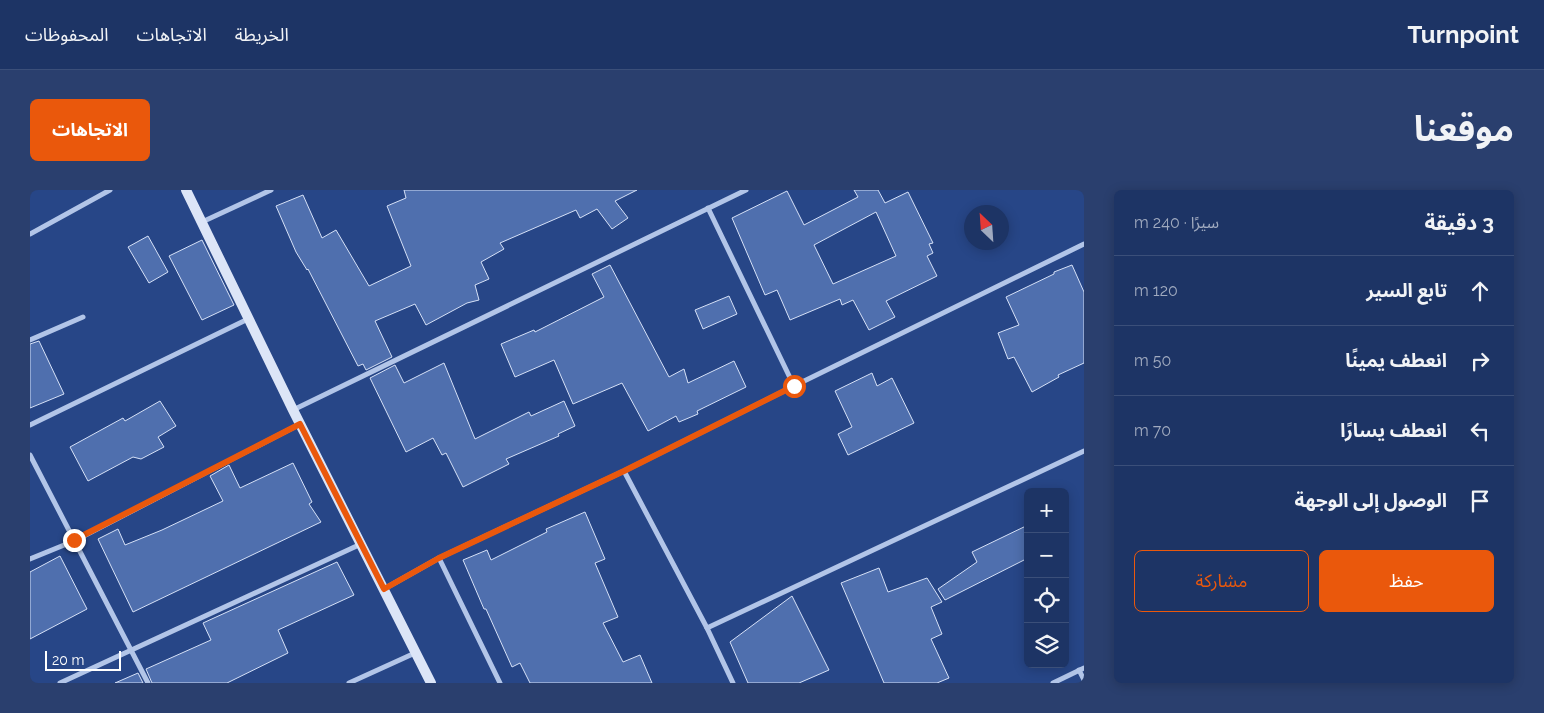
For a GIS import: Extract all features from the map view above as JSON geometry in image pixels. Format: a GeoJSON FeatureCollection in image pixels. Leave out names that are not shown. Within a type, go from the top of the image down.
{"type":"FeatureCollection","features":[{"type":"Feature","properties":{"kind":"street"},"geometry":{"type":"LineString","coordinates":[[30,234],[110,190]]}},
{"type":"Feature","properties":{"kind":"street"},"geometry":{"type":"LineString","coordinates":[[186,190],[300,424],[431,683]]}},
{"type":"Feature","properties":{"kind":"street"},"geometry":{"type":"LineString","coordinates":[[202,222],[271,190]]}},
{"type":"Feature","properties":{"kind":"street"},"geometry":{"type":"LineString","coordinates":[[294,410],[746,190]]}},
{"type":"Feature","properties":{"kind":"street"},"geometry":{"type":"LineString","coordinates":[[708,208],[794,386]]}},
{"type":"Feature","properties":{"kind":"street"},"geometry":{"type":"LineString","coordinates":[[384,589],[439,558],[624,471],[1084,245]]}},
{"type":"Feature","properties":{"kind":"street"},"geometry":{"type":"LineString","coordinates":[[30,340],[83,317]]}},
{"type":"Feature","properties":{"kind":"street"},"geometry":{"type":"LineString","coordinates":[[30,425],[248,319]]}},
{"type":"Feature","properties":{"kind":"street"},"geometry":{"type":"LineString","coordinates":[[30,559],[74,540],[300,424]]}},
{"type":"Feature","properties":{"kind":"street"},"geometry":{"type":"LineString","coordinates":[[707,628],[1084,451]]}},
{"type":"Feature","properties":{"kind":"street"},"geometry":{"type":"LineString","coordinates":[[30,455],[148,683]]}},
{"type":"Feature","properties":{"kind":"street"},"geometry":{"type":"LineString","coordinates":[[624,471],[707,628],[733,683]]}},
{"type":"Feature","properties":{"kind":"street"},"geometry":{"type":"LineString","coordinates":[[60,683],[362,544]]}},
{"type":"Feature","properties":{"kind":"street"},"geometry":{"type":"LineString","coordinates":[[439,558],[500,683]]}},
{"type":"Feature","properties":{"kind":"street"},"geometry":{"type":"LineString","coordinates":[[349,683],[416,652]]}},
{"type":"Feature","properties":{"kind":"street"},"geometry":{"type":"LineString","coordinates":[[1053,683],[1082,669],[1084,680]]}},
{"type":"Feature","properties":{"kind":"building"},"geometry":{"type":"Polygon","coordinates":[[[404,190],[637,190],[615,201],[628,218],[612,229],[597,209],[580,218],[576,210],[500,243],[504,249],[481,262],[489,279],[475,285],[479,300],[467,303],[426,325],[415,304],[375,321],[392,357],[366,370],[363,364],[358,366],[308,269],[296,252],[276,206],[303,195],[322,238],[336,230],[369,286],[411,266],[387,206],[406,198],[404,190]]]}},
{"type":"Feature","properties":{"kind":"building"},"geometry":{"type":"Polygon","coordinates":[[[854,190],[878,190],[885,203],[908,192],[933,243],[929,244],[933,253],[927,256],[937,276],[886,301],[895,317],[869,330],[853,300],[842,305],[840,299],[790,320],[777,290],[765,295],[732,218],[787,191],[804,225],[858,197],[854,190]],[[876,212],[814,245],[833,284],[896,256],[876,212]]]}},
{"type":"Feature","properties":{"kind":"building"},"geometry":{"type":"Polygon","coordinates":[[[148,236],[168,272],[149,283],[128,247],[148,236]]]}},
{"type":"Feature","properties":{"kind":"building"},"geometry":{"type":"Polygon","coordinates":[[[202,240],[234,305],[202,320],[169,256],[202,240]]]}},
{"type":"Feature","properties":{"kind":"building"},"geometry":{"type":"Polygon","coordinates":[[[610,265],[669,377],[684,369],[688,383],[734,361],[746,387],[697,411],[698,414],[679,422],[676,416],[648,431],[622,383],[573,404],[554,360],[515,377],[501,344],[534,330],[535,332],[604,297],[592,274],[610,265]]]}},
{"type":"Feature","properties":{"kind":"building"},"geometry":{"type":"Polygon","coordinates":[[[1072,265],[1084,292],[1084,363],[1058,375],[1059,377],[1032,392],[1014,357],[1008,359],[998,333],[1019,325],[1006,297],[1054,274],[1054,272],[1072,265]]]}},
{"type":"Feature","properties":{"kind":"building"},"geometry":{"type":"Polygon","coordinates":[[[729,296],[737,314],[703,329],[695,310],[729,296]]]}},
{"type":"Feature","properties":{"kind":"building"},"geometry":{"type":"Polygon","coordinates":[[[39,341],[64,394],[30,408],[30,344],[39,341]]]}},
{"type":"Feature","properties":{"kind":"building"},"geometry":{"type":"Polygon","coordinates":[[[444,363],[475,439],[529,412],[531,416],[564,401],[575,426],[558,434],[559,436],[506,459],[509,464],[463,487],[446,453],[442,455],[433,438],[406,452],[370,378],[395,365],[404,383],[444,363]]]}},
{"type":"Feature","properties":{"kind":"building"},"geometry":{"type":"Polygon","coordinates":[[[872,373],[877,386],[892,378],[914,423],[848,455],[838,434],[852,427],[835,391],[872,373]]]}},
{"type":"Feature","properties":{"kind":"building"},"geometry":{"type":"Polygon","coordinates":[[[160,401],[176,426],[158,437],[164,447],[141,459],[133,457],[88,481],[70,447],[123,418],[125,421],[160,401]]]}},
{"type":"Feature","properties":{"kind":"building"},"geometry":{"type":"Polygon","coordinates":[[[293,463],[312,502],[309,504],[321,522],[133,612],[98,539],[118,529],[125,545],[223,501],[210,476],[229,465],[240,488],[293,463]]]}},
{"type":"Feature","properties":{"kind":"building"},"geometry":{"type":"Polygon","coordinates":[[[585,512],[605,559],[595,563],[618,617],[603,623],[623,662],[640,655],[652,683],[530,683],[520,663],[512,667],[463,560],[487,550],[491,560],[547,532],[546,529],[585,512]]]}},
{"type":"Feature","properties":{"kind":"building"},"geometry":{"type":"Polygon","coordinates":[[[1024,527],[1024,560],[945,600],[938,589],[977,562],[972,552],[1024,527]]]}},
{"type":"Feature","properties":{"kind":"building"},"geometry":{"type":"Polygon","coordinates":[[[60,556],[87,609],[30,639],[30,572],[60,556]]]}},
{"type":"Feature","properties":{"kind":"building"},"geometry":{"type":"Polygon","coordinates":[[[337,562],[354,595],[278,630],[288,653],[227,683],[152,683],[146,669],[211,640],[203,623],[337,562]]]}},
{"type":"Feature","properties":{"kind":"building"},"geometry":{"type":"Polygon","coordinates":[[[879,568],[888,592],[927,578],[942,602],[931,607],[942,634],[931,639],[949,678],[937,683],[884,683],[841,583],[879,568]]]}},
{"type":"Feature","properties":{"kind":"building"},"geometry":{"type":"Polygon","coordinates":[[[792,596],[829,670],[799,683],[748,683],[730,642],[792,596]]]}},
{"type":"Feature","properties":{"kind":"building"},"geometry":{"type":"Polygon","coordinates":[[[138,673],[143,683],[115,683],[138,673]]]}},
{"type":"Feature","properties":{"kind":"route"},"geometry":{"type":"LineString","coordinates":[[74,540],[300,424],[384,589],[439,558],[624,471],[794,386]]}}]}
